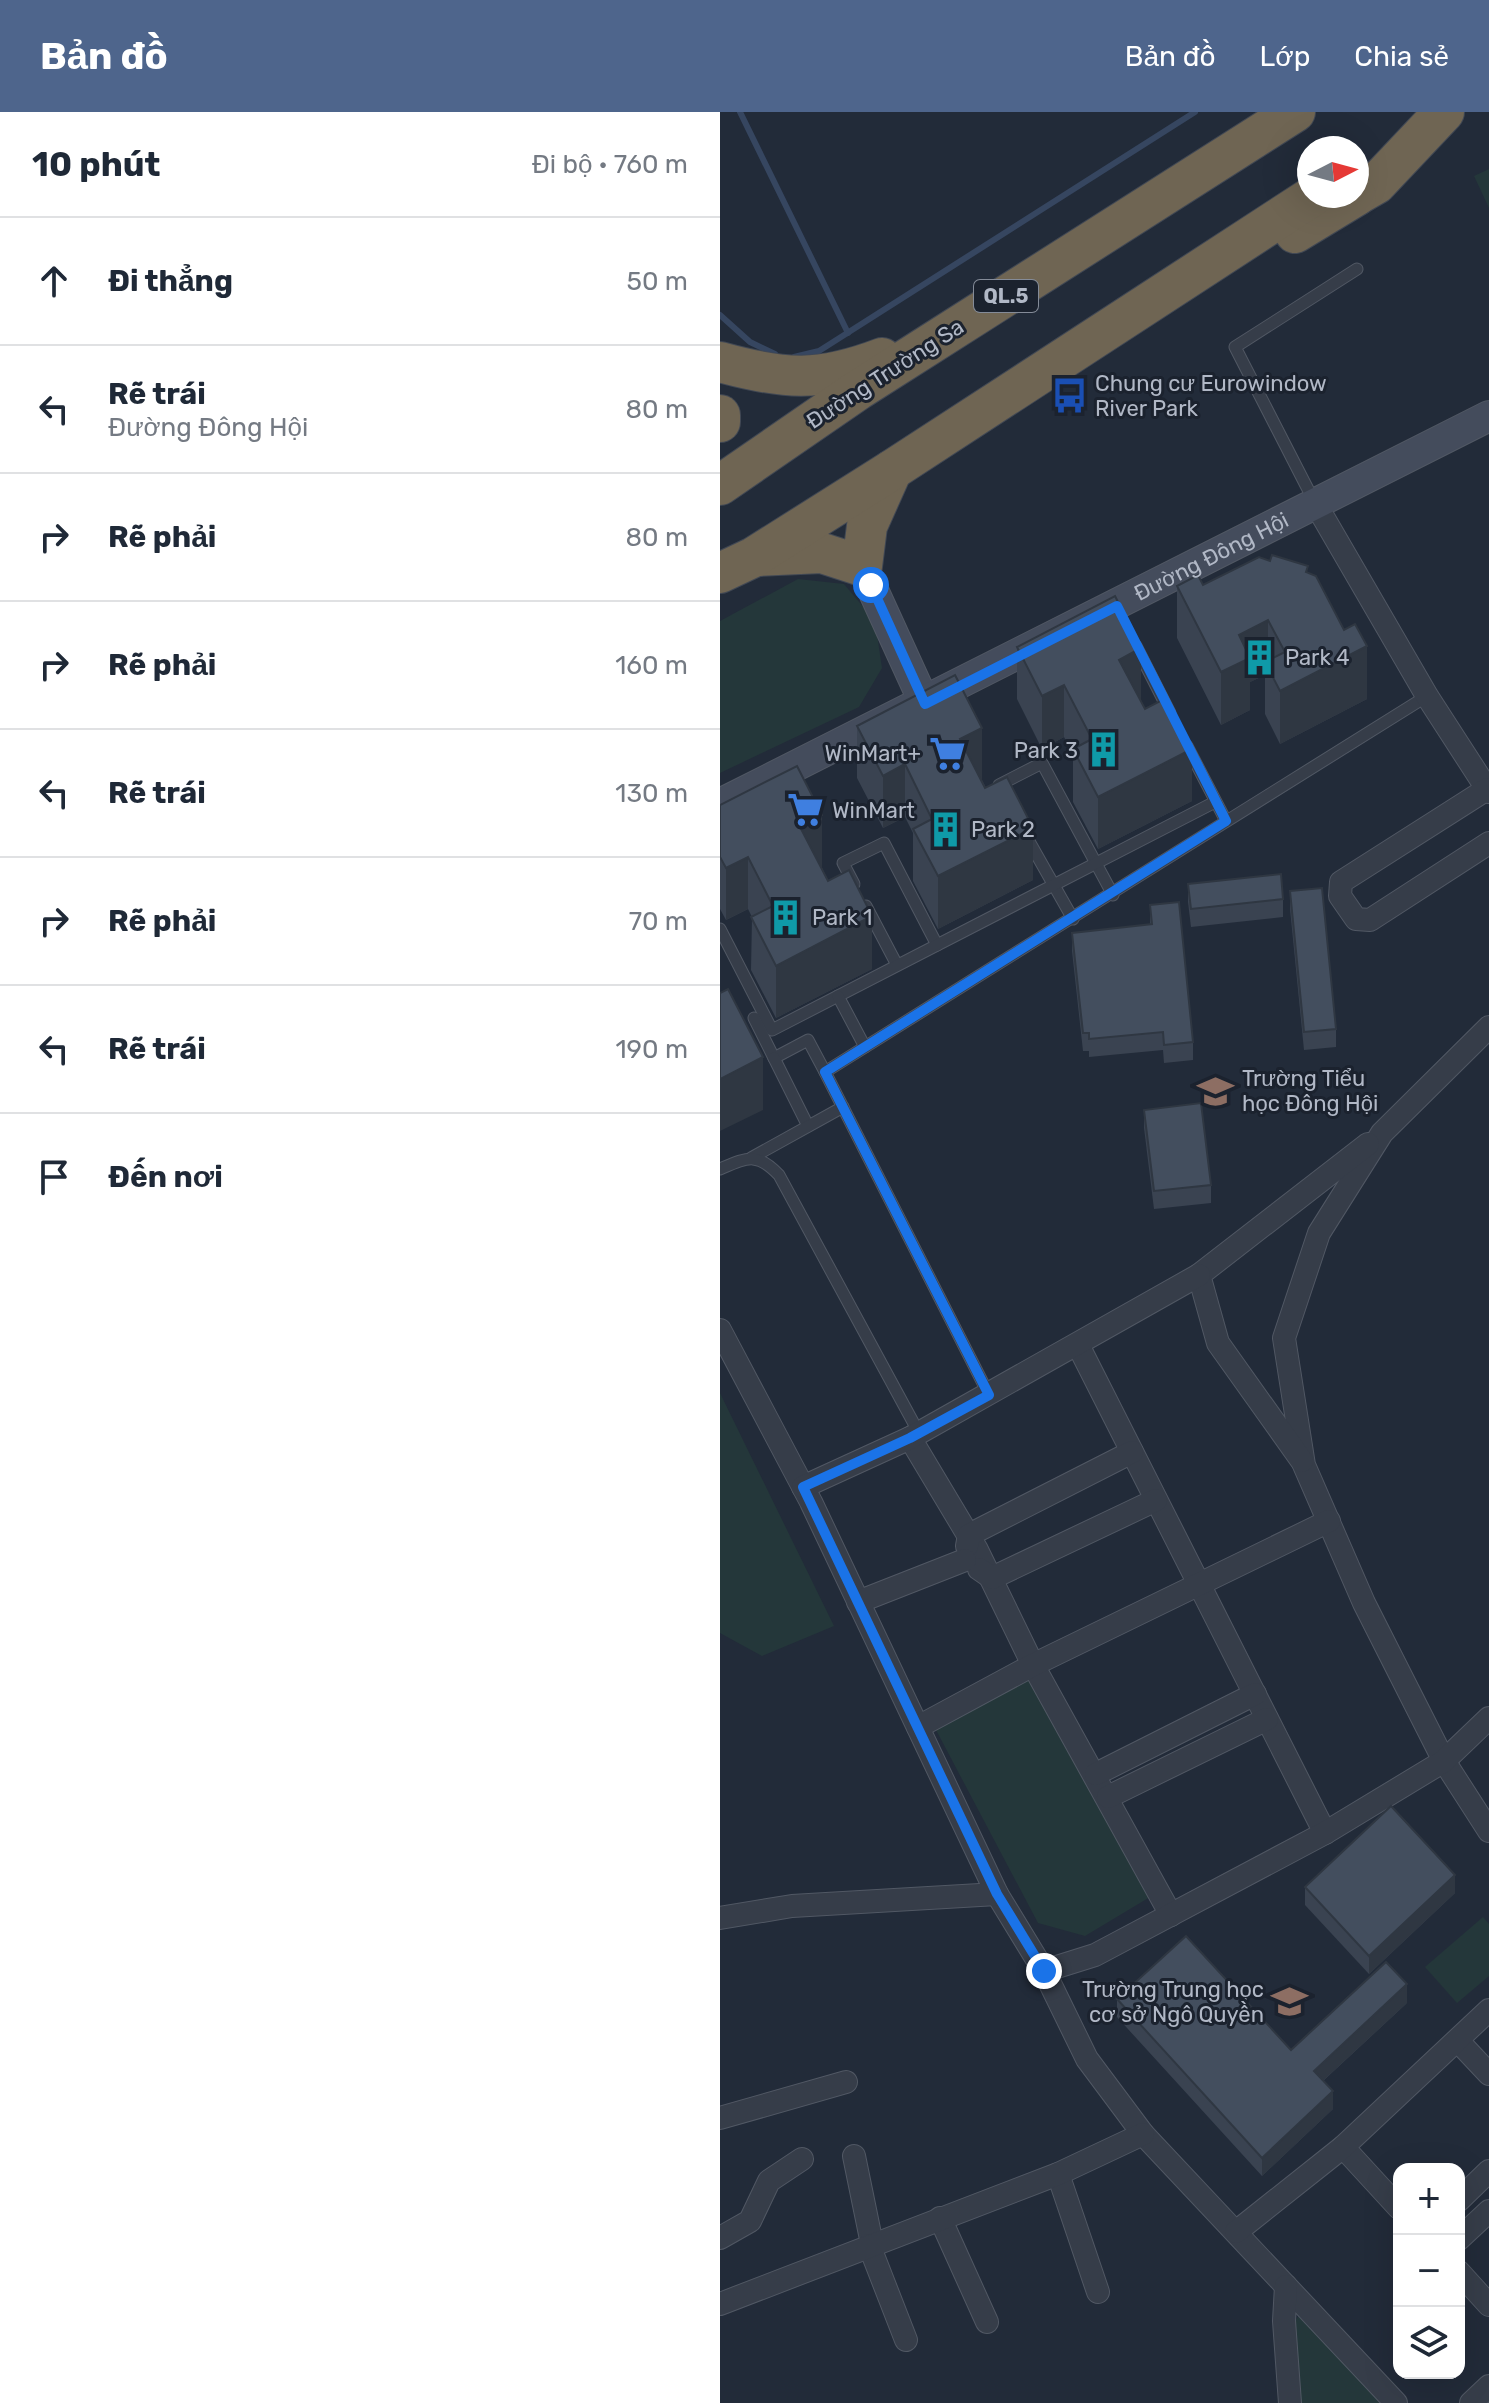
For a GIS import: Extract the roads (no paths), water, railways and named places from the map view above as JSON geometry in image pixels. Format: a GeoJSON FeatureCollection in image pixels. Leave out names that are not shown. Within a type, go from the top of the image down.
{"type":"FeatureCollection","features":[{"type":"Feature","properties":{"kind":"highway","name":"Đường Trường Sa"},"geometry":{"type":"LineString","coordinates":[[720,485],[952,330],[1295,112]]}},
{"type":"Feature","properties":{"kind":"highway"},"geometry":{"type":"LineString","coordinates":[[1369,160],[1443,112]]}},
{"type":"Feature","properties":{"kind":"highway"},"geometry":{"type":"LineString","coordinates":[[1369,188],[1443,112]]}},
{"type":"Feature","properties":{"kind":"highway"},"geometry":{"type":"LineString","coordinates":[[737,565],[892,470],[1297,206]]}},
{"type":"Feature","properties":{"kind":"highway"},"geometry":{"type":"LineString","coordinates":[[1029,381],[1066,379],[1337,208]]}},
{"type":"Feature","properties":{"kind":"highway"},"geometry":{"type":"LineString","coordinates":[[720,362],[776,374],[839,374],[952,330]]}},
{"type":"Feature","properties":{"kind":"highway"},"geometry":{"type":"LineString","coordinates":[[720,415],[720,422]]}},
{"type":"Feature","properties":{"kind":"highway"},"geometry":{"type":"LineString","coordinates":[[737,565],[822,553],[862,566],[867,526],[892,470]]}},
{"type":"Feature","properties":{"kind":"street","name":"Đường Đông Hội"},"geometry":{"type":"LineString","coordinates":[[720,804],[925,704],[1123,619],[1315,503],[1489,416]]}},
{"type":"Feature","properties":{"kind":"street"},"geometry":{"type":"LineString","coordinates":[[1315,503],[1427,696],[1488,790],[1341,882],[1340,896],[1356,919],[1370,920],[1489,843]]}},
{"type":"Feature","properties":{"kind":"street"},"geometry":{"type":"LineString","coordinates":[[862,566],[925,704]]}},
{"type":"Feature","properties":{"kind":"street"},"geometry":{"type":"LineString","coordinates":[[803,1487],[914,1436],[1199,1275],[1382,1133],[1489,1027]]}},
{"type":"Feature","properties":{"kind":"street"},"geometry":{"type":"LineString","coordinates":[[1304,1465],[1284,1338],[1319,1233],[1382,1133]]}},
{"type":"Feature","properties":{"kind":"street"},"geometry":{"type":"LineString","coordinates":[[1199,1275],[1218,1343],[1304,1465],[1364,1603],[1444,1761],[1489,1831]]}},
{"type":"Feature","properties":{"kind":"street"},"geometry":{"type":"LineString","coordinates":[[720,1330],[803,1487],[997,1894],[1044,1971],[1087,2059],[1143,2134],[1396,2403]]}},
{"type":"Feature","properties":{"kind":"street"},"geometry":{"type":"LineString","coordinates":[[1078,1345],[1325,1833]]}},
{"type":"Feature","properties":{"kind":"street"},"geometry":{"type":"LineString","coordinates":[[914,1436],[992,1578],[1033,1665],[1096,1774],[1171,1915]]}},
{"type":"Feature","properties":{"kind":"street"},"geometry":{"type":"LineString","coordinates":[[969,1535],[1132,1452]]}},
{"type":"Feature","properties":{"kind":"street"},"geometry":{"type":"LineString","coordinates":[[992,1578],[1156,1500]]}},
{"type":"Feature","properties":{"kind":"street"},"geometry":{"type":"LineString","coordinates":[[918,1727],[1033,1665],[1329,1521]]}},
{"type":"Feature","properties":{"kind":"street"},"geometry":{"type":"LineString","coordinates":[[965,1560],[969,1535]]}},
{"type":"Feature","properties":{"kind":"street"},"geometry":{"type":"LineString","coordinates":[[858,1602],[965,1560]]}},
{"type":"Feature","properties":{"kind":"street"},"geometry":{"type":"LineString","coordinates":[[965,1560],[992,1578]]}},
{"type":"Feature","properties":{"kind":"street"},"geometry":{"type":"LineString","coordinates":[[1096,1774],[1255,1694]]}},
{"type":"Feature","properties":{"kind":"street"},"geometry":{"type":"LineString","coordinates":[[1044,1971],[1095,1955],[1325,1833],[1444,1761],[1489,1718]]}},
{"type":"Feature","properties":{"kind":"street"},"geometry":{"type":"LineString","coordinates":[[1108,1797],[1267,1719]]}},
{"type":"Feature","properties":{"kind":"street"},"geometry":{"type":"LineString","coordinates":[[720,1918],[792,1906],[997,1894]]}},
{"type":"Feature","properties":{"kind":"street"},"geometry":{"type":"LineString","coordinates":[[1236,2232],[1343,2147],[1489,2010]]}},
{"type":"Feature","properties":{"kind":"street"},"geometry":{"type":"LineString","coordinates":[[1458,2041],[1489,2074]]}},
{"type":"Feature","properties":{"kind":"street"},"geometry":{"type":"LineString","coordinates":[[720,2118],[846,2082]]}},
{"type":"Feature","properties":{"kind":"street"},"geometry":{"type":"LineString","coordinates":[[721,2302],[1058,2174],[1143,2134]]}},
{"type":"Feature","properties":{"kind":"street"},"geometry":{"type":"LineString","coordinates":[[1343,2147],[1393,2201]]}},
{"type":"Feature","properties":{"kind":"street"},"geometry":{"type":"LineString","coordinates":[[854,2156],[870,2244],[906,2340]]}},
{"type":"Feature","properties":{"kind":"street"},"geometry":{"type":"LineString","coordinates":[[720,2238],[750,2221],[769,2181],[802,2159]]}},
{"type":"Feature","properties":{"kind":"street"},"geometry":{"type":"LineString","coordinates":[[1465,2194],[1489,2171]]}},
{"type":"Feature","properties":{"kind":"street"},"geometry":{"type":"LineString","coordinates":[[1058,2174],[1098,2292]]}},
{"type":"Feature","properties":{"kind":"street"},"geometry":{"type":"LineString","coordinates":[[1463,2235],[1489,2211]]}},
{"type":"Feature","properties":{"kind":"street"},"geometry":{"type":"LineString","coordinates":[[940,2218],[987,2322]]}},
{"type":"Feature","properties":{"kind":"street"},"geometry":{"type":"LineString","coordinates":[[1465,2279],[1489,2305]]}},
{"type":"Feature","properties":{"kind":"street"},"geometry":{"type":"LineString","coordinates":[[1286,2286],[1284,2321],[1290,2403]]}},
{"type":"Feature","properties":{"kind":"street"},"geometry":{"type":"LineString","coordinates":[[1471,2403],[1489,2386]]}},
{"type":"Feature","properties":{"kind":"lane"},"geometry":{"type":"LineString","coordinates":[[1315,503],[1235,347],[1357,269]]}},
{"type":"Feature","properties":{"kind":"lane"},"geometry":{"type":"LineString","coordinates":[[1123,619],[1175,722]]}},
{"type":"Feature","properties":{"kind":"lane"},"geometry":{"type":"LineString","coordinates":[[825,1072],[1113,895],[1427,696]]}},
{"type":"Feature","properties":{"kind":"lane"},"geometry":{"type":"LineString","coordinates":[[1181,735],[1226,821]]}},
{"type":"Feature","properties":{"kind":"lane"},"geometry":{"type":"LineString","coordinates":[[1005,797],[999,784],[1042,763],[1113,895]]}},
{"type":"Feature","properties":{"kind":"lane"},"geometry":{"type":"LineString","coordinates":[[720,929],[772,1030],[1215,802]]}},
{"type":"Feature","properties":{"kind":"lane"},"geometry":{"type":"LineString","coordinates":[[1019,822],[1073,919]]}},
{"type":"Feature","properties":{"kind":"lane"},"geometry":{"type":"LineString","coordinates":[[897,965],[843,863],[884,843],[937,945]]}},
{"type":"Feature","properties":{"kind":"lane"},"geometry":{"type":"LineString","coordinates":[[838,996],[865,1047]]}},
{"type":"Feature","properties":{"kind":"lane"},"geometry":{"type":"LineString","coordinates":[[754,1018],[808,1126]]}},
{"type":"Feature","properties":{"kind":"lane"},"geometry":{"type":"LineString","coordinates":[[750,1039],[762,1033]]}},
{"type":"Feature","properties":{"kind":"lane"},"geometry":{"type":"LineString","coordinates":[[774,1058],[808,1040],[989,1395]]}},
{"type":"Feature","properties":{"kind":"lane"},"geometry":{"type":"LineString","coordinates":[[720,1169],[751,1158],[843,1107]]}},
{"type":"Feature","properties":{"kind":"lane"},"geometry":{"type":"LineString","coordinates":[[751,1158],[764,1160],[779,1175],[914,1436]]}},
{"type":"Feature","properties":{"kind":"waterway"},"geometry":{"type":"LineString","coordinates":[[740,112],[848,333]]}},
{"type":"Feature","properties":{"kind":"waterway"},"geometry":{"type":"LineString","coordinates":[[794,357],[819,351],[1195,112]]}},
{"type":"Feature","properties":{"kind":"waterway"},"geometry":{"type":"LineString","coordinates":[[720,315],[750,342],[775,354]]}},
{"type":"Feature","properties":{"kind":"place","name":"Chung cư Eurowindow River Park"},"geometry":{"type":"Point","coordinates":[1069,396]}},
{"type":"Feature","properties":{"kind":"place","name":"Park 4"},"geometry":{"type":"Point","coordinates":[1259,657]}},
{"type":"Feature","properties":{"kind":"place","name":"Park 3"},"geometry":{"type":"Point","coordinates":[1104,750]}},
{"type":"Feature","properties":{"kind":"place","name":"WinMart+"},"geometry":{"type":"Point","coordinates":[947,753]}},
{"type":"Feature","properties":{"kind":"place","name":"WinMart"},"geometry":{"type":"Point","coordinates":[806,810]}},
{"type":"Feature","properties":{"kind":"place","name":"Park 2"},"geometry":{"type":"Point","coordinates":[945,829]}},
{"type":"Feature","properties":{"kind":"place","name":"Park 1"},"geometry":{"type":"Point","coordinates":[786,917]}},
{"type":"Feature","properties":{"kind":"place","name":"Trường Tiểu học Đông Hội"},"geometry":{"type":"Point","coordinates":[1216,1091]}},
{"type":"Feature","properties":{"kind":"place","name":"Trường Trung học cơ sở Ngô Quyền"},"geometry":{"type":"Point","coordinates":[1290,2002]}}]}
